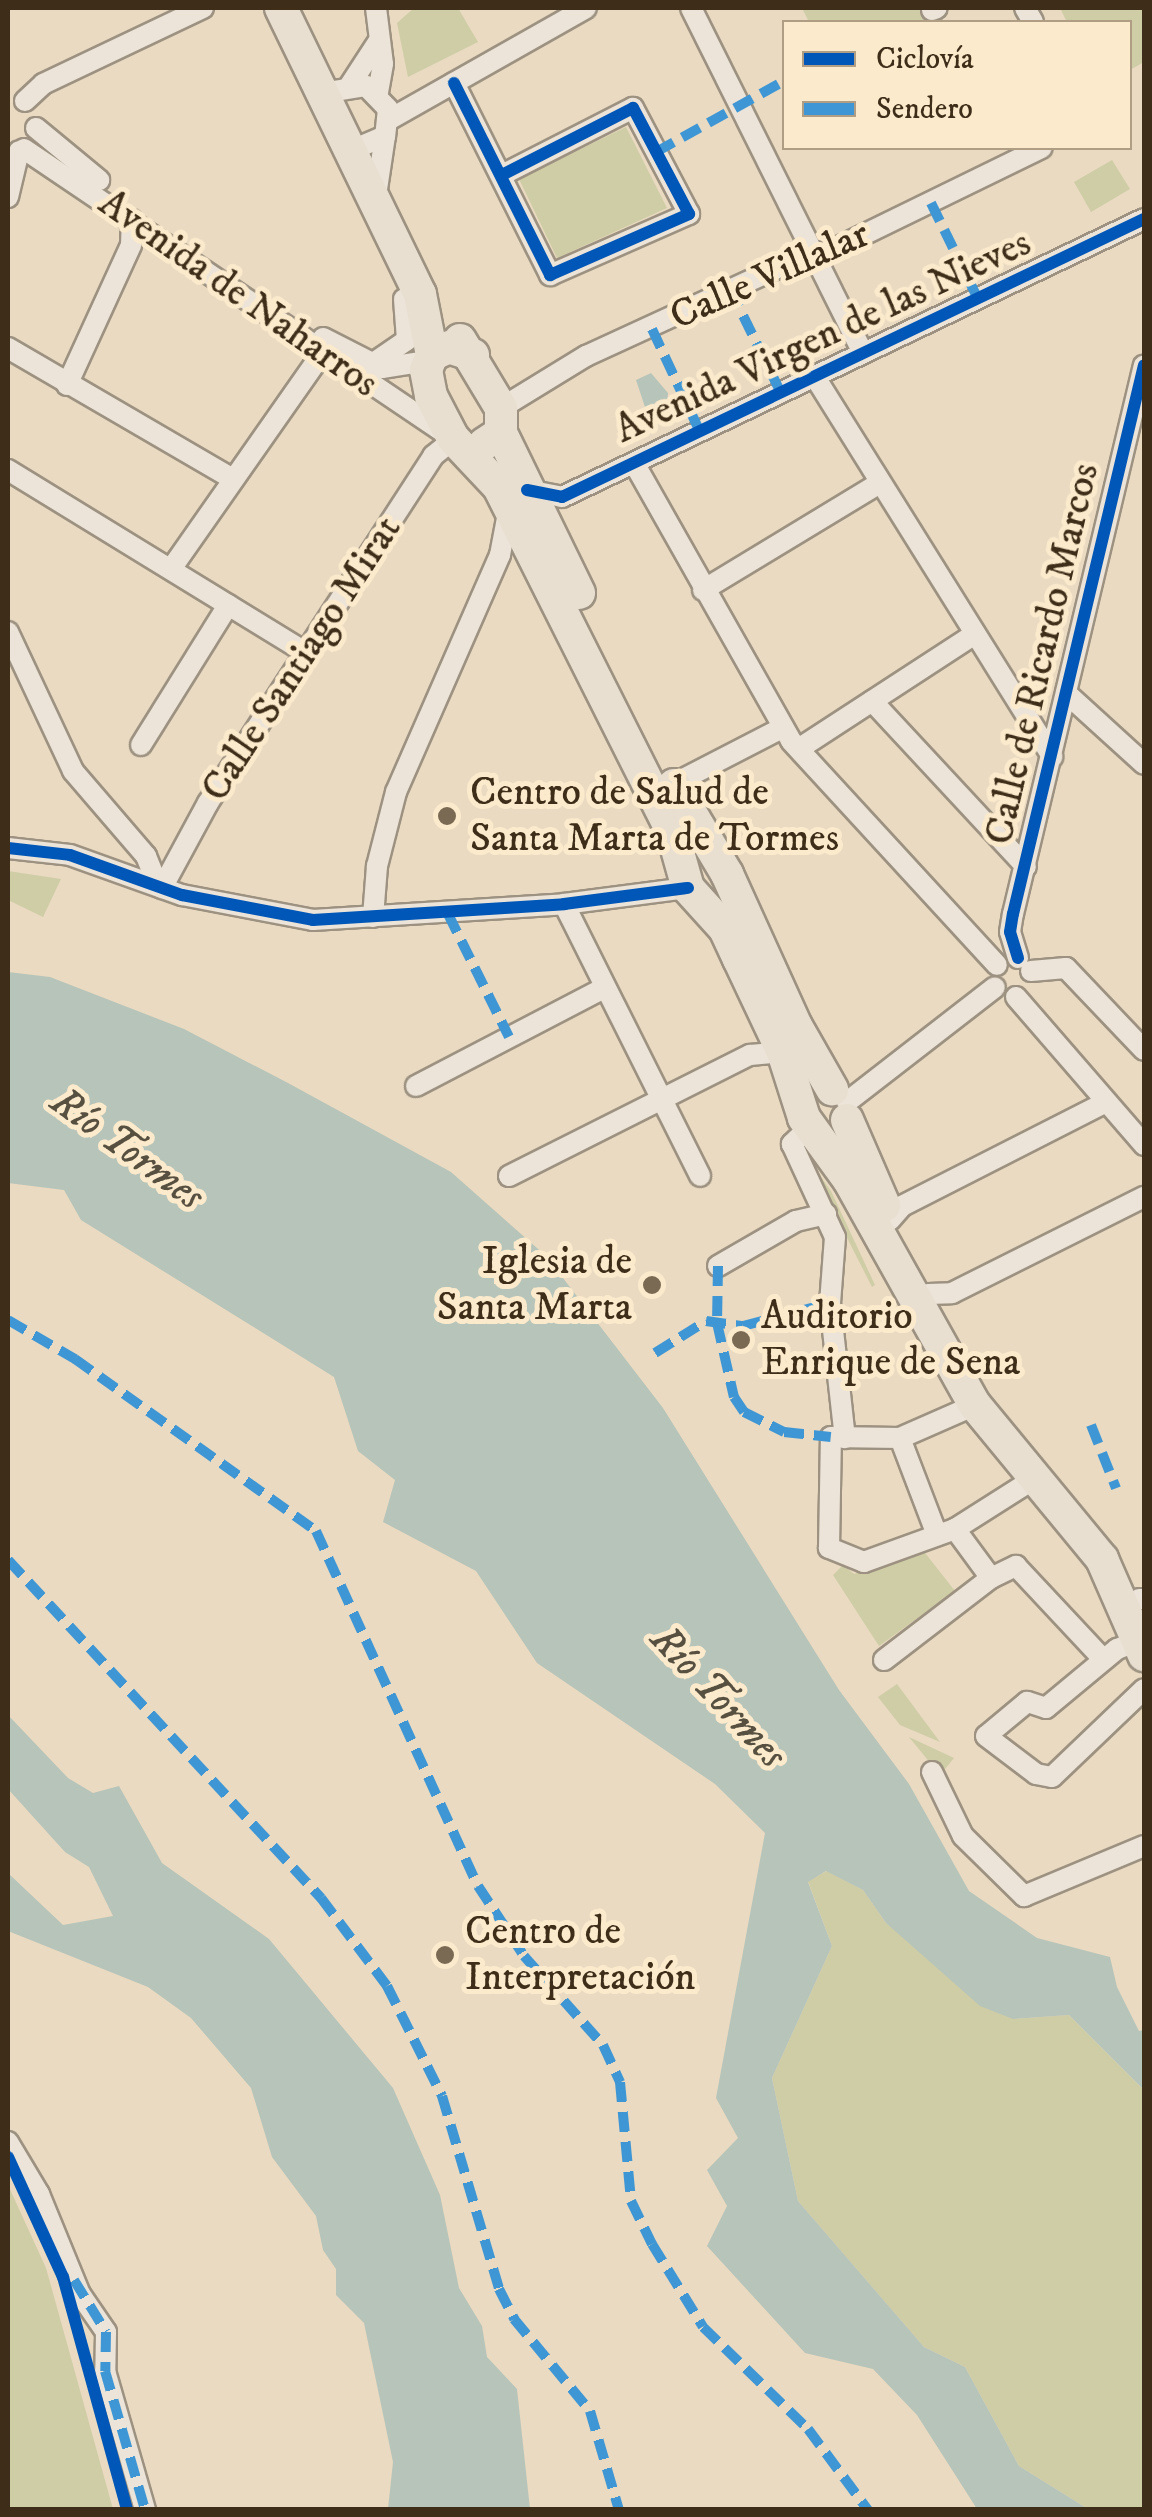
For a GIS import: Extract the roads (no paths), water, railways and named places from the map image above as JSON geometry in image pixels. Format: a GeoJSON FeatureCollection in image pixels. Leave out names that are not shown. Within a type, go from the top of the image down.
{"type":"FeatureCollection","features":[{"type":"Feature","properties":{"kind":"highway"},"geometry":{"type":"LineString","coordinates":[[282,8],[336,89],[350,151],[420,294],[473,355],[501,421],[518,498],[672,831],[705,884],[826,1113],[975,1405],[1102,1559],[1142,1621]]}},
{"type":"Feature","properties":{"kind":"highway"},"geometry":{"type":"LineString","coordinates":[[420,294],[430,358],[431,396],[456,440],[518,498],[676,790],[705,884],[783,1052],[826,1113],[890,1220],[928,1294],[997,1401],[1106,1538],[1142,1621]]}},
{"type":"Feature","properties":{"kind":"highway"},"geometry":{"type":"LineString","coordinates":[[430,358],[448,348],[473,355]]}},
{"type":"Feature","properties":{"kind":"highway"},"geometry":{"type":"LineString","coordinates":[[456,440],[473,448],[501,421]]}},
{"type":"Feature","properties":{"kind":"street"},"geometry":{"type":"LineString","coordinates":[[8,197],[17,150],[36,128],[16,96],[203,8]]}},
{"type":"Feature","properties":{"kind":"street"},"geometry":{"type":"LineString","coordinates":[[374,203],[388,128],[378,93],[376,8]]}},
{"type":"Feature","properties":{"kind":"street"},"geometry":{"type":"LineString","coordinates":[[350,151],[454,83],[586,8]]}},
{"type":"Feature","properties":{"kind":"street"},"geometry":{"type":"LineString","coordinates":[[691,8],[863,353]]}},
{"type":"Feature","properties":{"kind":"street"},"geometry":{"type":"LineString","coordinates":[[336,89],[378,42]]}},
{"type":"Feature","properties":{"kind":"street"},"geometry":{"type":"LineString","coordinates":[[454,83],[550,275],[689,214],[633,108],[502,175]]}},
{"type":"Feature","properties":{"kind":"street"},"geometry":{"type":"LineString","coordinates":[[336,89],[378,93]]}},
{"type":"Feature","properties":{"kind":"street","name":"Avenida de Naharros"},"geometry":{"type":"LineString","coordinates":[[36,128],[324,348],[372,364],[408,368],[430,358]]}},
{"type":"Feature","properties":{"kind":"street","name":"Avenida de Naharros"},"geometry":{"type":"LineString","coordinates":[[17,150],[132,220],[456,440]]}},
{"type":"Feature","properties":{"kind":"street","name":"Calle Villalar"},"geometry":{"type":"LineString","coordinates":[[501,421],[586,356],[797,259],[816,258],[1038,150]]}},
{"type":"Feature","properties":{"kind":"street","name":"Avenida Virgen de las Nieves"},"geometry":{"type":"LineString","coordinates":[[518,498],[562,497],[1144,218]]}},
{"type":"Feature","properties":{"kind":"street"},"geometry":{"type":"LineString","coordinates":[[67,385],[131,246],[132,220]]}},
{"type":"Feature","properties":{"kind":"street","name":"Avenida de Naharros"},"geometry":{"type":"LineString","coordinates":[[372,364],[398,352],[410,321],[390,234]]}},
{"type":"Feature","properties":{"kind":"street"},"geometry":{"type":"LineString","coordinates":[[8,348],[232,478]]}},
{"type":"Feature","properties":{"kind":"street"},"geometry":{"type":"LineString","coordinates":[[171,570],[324,348]]}},
{"type":"Feature","properties":{"kind":"street","name":"Calle de Ricardo Marcos"},"geometry":{"type":"LineString","coordinates":[[1025,965],[1010,932],[1144,364]]}},
{"type":"Feature","properties":{"kind":"street"},"geometry":{"type":"LineString","coordinates":[[815,377],[1052,757]]}},
{"type":"Feature","properties":{"kind":"street","name":"Calle Santiago Mirat"},"geometry":{"type":"LineString","coordinates":[[160,887],[208,803],[433,456],[456,440]]}},
{"type":"Feature","properties":{"kind":"street"},"geometry":{"type":"LineString","coordinates":[[634,462],[782,728],[990,958],[995,987]]}},
{"type":"Feature","properties":{"kind":"street"},"geometry":{"type":"LineString","coordinates":[[8,470],[308,654]]}},
{"type":"Feature","properties":{"kind":"street"},"geometry":{"type":"LineString","coordinates":[[703,590],[880,483]]}},
{"type":"Feature","properties":{"kind":"street"},"geometry":{"type":"LineString","coordinates":[[373,917],[378,866],[396,792],[500,555],[518,498]]}},
{"type":"Feature","properties":{"kind":"street"},"geometry":{"type":"LineString","coordinates":[[140,745],[228,604]]}},
{"type":"Feature","properties":{"kind":"street"},"geometry":{"type":"LineString","coordinates":[[8,632],[74,772],[146,856],[160,887]]}},
{"type":"Feature","properties":{"kind":"street"},"geometry":{"type":"LineString","coordinates":[[800,748],[975,634]]}},
{"type":"Feature","properties":{"kind":"street"},"geometry":{"type":"LineString","coordinates":[[1066,693],[1144,764]]}},
{"type":"Feature","properties":{"kind":"street"},"geometry":{"type":"LineString","coordinates":[[872,701],[1026,867]]}},
{"type":"Feature","properties":{"kind":"street"},"geometry":{"type":"LineString","coordinates":[[676,790],[687,777],[782,728]]}},
{"type":"Feature","properties":{"kind":"street"},"geometry":{"type":"LineString","coordinates":[[8,848],[70,855],[160,887],[290,919],[564,904],[705,884]]}},
{"type":"Feature","properties":{"kind":"street"},"geometry":{"type":"LineString","coordinates":[[564,904],[700,1176]]}},
{"type":"Feature","properties":{"kind":"street"},"geometry":{"type":"LineString","coordinates":[[990,958],[1066,968],[1144,1050]]}},
{"type":"Feature","properties":{"kind":"street"},"geometry":{"type":"LineString","coordinates":[[1016,997],[1029,988],[1025,965]]}},
{"type":"Feature","properties":{"kind":"street"},"geometry":{"type":"LineString","coordinates":[[995,987],[826,1113],[792,1144],[835,1237],[830,1303],[838,1438],[824,1543],[854,1563],[946,1532],[1037,1477]]}},
{"type":"Feature","properties":{"kind":"street"},"geometry":{"type":"LineString","coordinates":[[995,987],[1016,997],[1144,1145]]}},
{"type":"Feature","properties":{"kind":"street"},"geometry":{"type":"LineString","coordinates":[[416,1086],[604,988]]}},
{"type":"Feature","properties":{"kind":"street"},"geometry":{"type":"LineString","coordinates":[[508,1176],[750,1056],[783,1052]]}},
{"type":"Feature","properties":{"kind":"street"},"geometry":{"type":"LineString","coordinates":[[890,1220],[902,1206],[1106,1102]]}},
{"type":"Feature","properties":{"kind":"street"},"geometry":{"type":"LineString","coordinates":[[928,1294],[959,1290],[1144,1197]]}},
{"type":"Feature","properties":{"kind":"street"},"geometry":{"type":"LineString","coordinates":[[718,1266],[796,1221],[826,1214]]}},
{"type":"Feature","properties":{"kind":"street"},"geometry":{"type":"LineString","coordinates":[[838,1438],[900,1438],[975,1405]]}},
{"type":"Feature","properties":{"kind":"street"},"geometry":{"type":"LineString","coordinates":[[900,1438],[946,1532],[991,1578]]}},
{"type":"Feature","properties":{"kind":"street"},"geometry":{"type":"LineString","coordinates":[[884,1660],[991,1578],[1016,1566],[1103,1660]]}},
{"type":"Feature","properties":{"kind":"street"},"geometry":{"type":"LineString","coordinates":[[1142,1621],[1046,1708],[1026,1702],[986,1736],[1036,1774],[1052,1777],[1144,1689]]}},
{"type":"Feature","properties":{"kind":"street"},"geometry":{"type":"LineString","coordinates":[[932,1772],[964,1836],[1024,1896],[1144,1846]]}},
{"type":"Feature","properties":{"kind":"street"},"geometry":{"type":"LineString","coordinates":[[8,2142],[39,2194],[80,2294],[106,2332],[105,2372],[145,2510]]}},
{"type":"Feature","properties":{"kind":"water"},"geometry":{"type":"Polygon","coordinates":[[[651,373],[668,393],[667,411],[649,419],[636,380],[651,373]]]}},
{"type":"Feature","properties":{"kind":"water","name":"Río Tormes"},"geometry":{"type":"Polygon","coordinates":[[[8,972],[50,977],[184,1029],[288,1083],[451,1172],[546,1256],[663,1408],[839,1690],[909,1784],[969,1891],[1037,1938],[1110,1957],[1117,1987],[1139,2031],[1144,2030],[1144,2090],[1069,2015],[1013,2019],[980,2006],[886,1923],[863,1890],[826,1871],[808,1882],[832,1946],[772,2078],[798,2201],[924,2347],[965,2367],[1019,2466],[1088,2509],[977,2509],[917,2415],[873,2369],[805,2353],[707,2246],[727,2206],[707,2170],[738,2138],[716,2098],[765,1833],[715,1784],[537,1663],[476,1571],[383,1522],[395,1480],[358,1451],[334,1377],[81,1220],[64,1190],[8,1183],[8,972]]]}},
{"type":"Feature","properties":{"kind":"water"},"geometry":{"type":"Polygon","coordinates":[[[8,1715],[68,1778],[93,1793],[119,1786],[162,1863],[269,1939],[393,2088],[440,2195],[459,2288],[482,2326],[487,2357],[517,2389],[530,2509],[388,2509],[393,2462],[364,2323],[336,2295],[336,2269],[323,2250],[316,2216],[272,2157],[251,2088],[191,2018],[148,1987],[8,1931],[8,1873],[63,1925],[113,1916],[89,1867],[65,1852],[8,1789],[8,1715]]]}},
{"type":"Feature","properties":{"kind":"place","name":"Centro de Salud de Santa Marta de Tormes"},"geometry":{"type":"Point","coordinates":[447,816]}},
{"type":"Feature","properties":{"kind":"place","name":"Iglesia de Santa Marta"},"geometry":{"type":"Point","coordinates":[652,1285]}},
{"type":"Feature","properties":{"kind":"place","name":"Auditorio Enrique de Sena"},"geometry":{"type":"Point","coordinates":[741,1340]}},
{"type":"Feature","properties":{"kind":"place","name":"Centro de Interpretación"},"geometry":{"type":"Point","coordinates":[445,1955]}}]}
